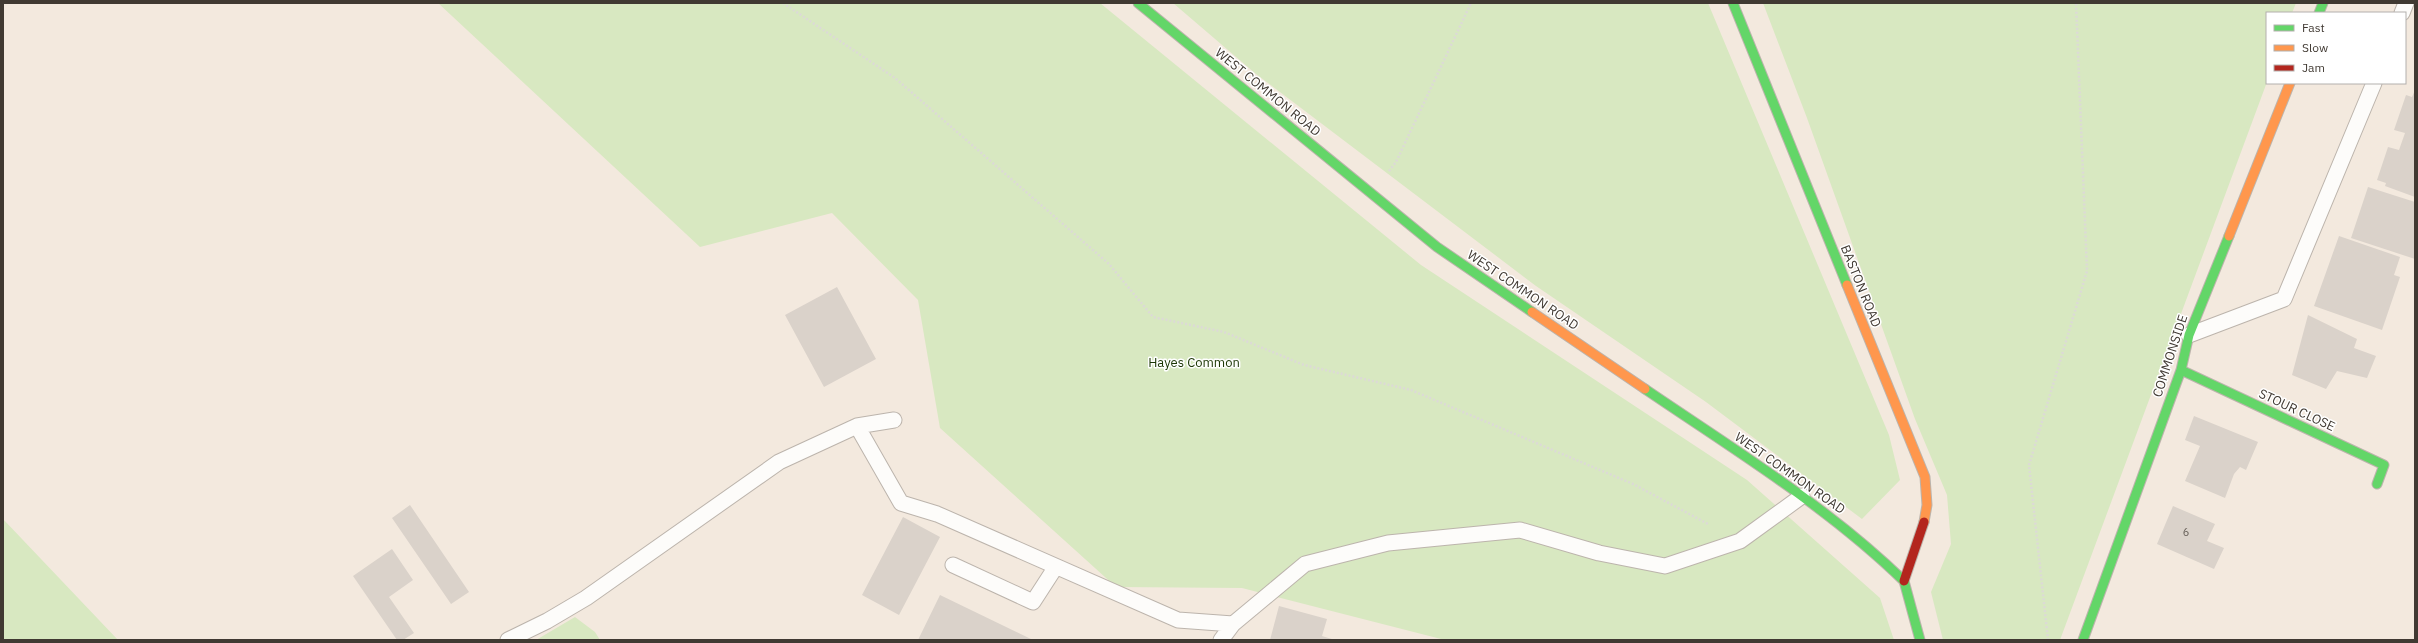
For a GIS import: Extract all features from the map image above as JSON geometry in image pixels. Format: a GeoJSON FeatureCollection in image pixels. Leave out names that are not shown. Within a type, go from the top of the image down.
{"type":"FeatureCollection","features":[{"type":"Feature","properties":{"kind":"street","name":"WEST COMMON ROAD"},"geometry":{"type":"LineString","coordinates":[[1138,3],[1437,247],[1802,496],[1874,552],[1904,582]]}},
{"type":"Feature","properties":{"kind":"street","name":"BASTON ROAD"},"geometry":{"type":"LineString","coordinates":[[1733,3],[1925,477],[1928,494],[1927,518],[1904,582]]}},
{"type":"Feature","properties":{"kind":"street","name":"COMMONSIDE"},"geometry":{"type":"LineString","coordinates":[[2084,640],[2181,370],[2189,335],[2290,84]]}},
{"type":"Feature","properties":{"kind":"street","name":"STOUR CLOSE"},"geometry":{"type":"LineString","coordinates":[[2181,370],[2384,465],[2377,484]]}},
{"type":"Feature","properties":{"kind":"street"},"geometry":{"type":"LineString","coordinates":[[1904,582],[1920,640]]}},
{"type":"Feature","properties":{"kind":"lane"},"geometry":{"type":"LineString","coordinates":[[2189,335],[2284,299],[2374,84]]}},
{"type":"Feature","properties":{"kind":"lane"},"geometry":{"type":"LineString","coordinates":[[508,640],[547,621],[586,598],[779,462],[857,426],[894,420]]}},
{"type":"Feature","properties":{"kind":"lane"},"geometry":{"type":"LineString","coordinates":[[857,426],[901,503],[937,514],[1055,568],[1178,620],[1232,624]]}},
{"type":"Feature","properties":{"kind":"lane"},"geometry":{"type":"LineString","coordinates":[[1221,640],[1232,624],[1305,564],[1388,543],[1520,530],[1599,553],[1665,566],[1740,541],[1802,496]]}},
{"type":"Feature","properties":{"kind":"lane"},"geometry":{"type":"LineString","coordinates":[[953,565],[1033,602],[1055,568]]}},
{"type":"Feature","properties":{"kind":"path"},"geometry":{"type":"LineString","coordinates":[[783,3],[895,78],[1109,264],[1153,317],[1224,332],[1304,365],[1411,390],[1633,484],[1740,541]]}},
{"type":"Feature","properties":{"kind":"path"},"geometry":{"type":"LineString","coordinates":[[1371,193],[1396,162],[1471,3]]}},
{"type":"Feature","properties":{"kind":"path"},"geometry":{"type":"LineString","coordinates":[[2048,640],[2029,466],[2087,271],[2076,3]]}},
{"type":"Feature","properties":{"kind":"green space","name":"Hayes Common"},"geometry":{"type":"Polygon","coordinates":[[[438,3],[1100,3],[1421,265],[1747,480],[1880,598],[1894,640],[1445,640],[1242,588],[1116,587],[940,428],[918,300],[832,213],[700,247],[438,3]]]}},
{"type":"Feature","properties":{"kind":"green space"},"geometry":{"type":"Polygon","coordinates":[[[1173,3],[1708,3],[1889,435],[1900,480],[1862,519],[1706,402],[1536,286],[1256,74],[1173,3]]]}},
{"type":"Feature","properties":{"kind":"green space"},"geometry":{"type":"Polygon","coordinates":[[[1763,3],[2296,3],[2292,12],[2266,12],[2266,84],[2060,640],[1943,640],[1931,592],[1951,544],[1947,495],[1915,419],[1807,118],[1763,3]]]}},
{"type":"Feature","properties":{"kind":"green space"},"geometry":{"type":"Polygon","coordinates":[[[3,519],[118,640],[3,640],[3,519]]]}},
{"type":"Feature","properties":{"kind":"green space"},"geometry":{"type":"Polygon","coordinates":[[[575,617],[595,632],[600,640],[536,640],[575,617]]]}},
{"type":"Feature","properties":{"kind":"building"},"geometry":{"type":"Polygon","coordinates":[[[2415,90],[2415,197],[2385,186],[2386,183],[2377,180],[2388,147],[2399,150],[2405,133],[2394,130],[2406,95],[2412,97],[2415,90]]]}},
{"type":"Feature","properties":{"kind":"building"},"geometry":{"type":"Polygon","coordinates":[[[2368,187],[2415,202],[2415,259],[2351,238],[2368,187]]]}},
{"type":"Feature","properties":{"kind":"building"},"geometry":{"type":"Polygon","coordinates":[[[2339,236],[2400,257],[2394,275],[2400,277],[2382,330],[2314,306],[2339,236]]]}},
{"type":"Feature","properties":{"kind":"building"},"geometry":{"type":"Polygon","coordinates":[[[837,287],[876,359],[824,387],[785,315],[837,287]]]}},
{"type":"Feature","properties":{"kind":"building"},"geometry":{"type":"Polygon","coordinates":[[[2308,315],[2357,339],[2354,348],[2376,356],[2367,378],[2337,371],[2326,389],[2292,375],[2308,315]]]}},
{"type":"Feature","properties":{"kind":"building"},"geometry":{"type":"Polygon","coordinates":[[[2194,416],[2258,442],[2246,470],[2240,467],[2234,474],[2225,498],[2185,481],[2200,446],[2185,440],[2194,416]]]}},
{"type":"Feature","properties":{"kind":"building"},"geometry":{"type":"Polygon","coordinates":[[[410,505],[469,592],[451,604],[392,518],[410,505]]]}},
{"type":"Feature","properties":{"kind":"building"},"geometry":{"type":"Polygon","coordinates":[[[2173,506],[2215,524],[2207,541],[2224,548],[2214,569],[2157,544],[2173,506]]]}},
{"type":"Feature","properties":{"kind":"building"},"geometry":{"type":"Polygon","coordinates":[[[903,517],[940,537],[899,615],[862,595],[903,517]]]}},
{"type":"Feature","properties":{"kind":"building"},"geometry":{"type":"Polygon","coordinates":[[[392,549],[413,580],[389,597],[414,633],[403,640],[397,640],[353,576],[392,549]]]}},
{"type":"Feature","properties":{"kind":"building"},"geometry":{"type":"Polygon","coordinates":[[[940,595],[1033,640],[918,640],[940,595]]]}},
{"type":"Feature","properties":{"kind":"building"},"geometry":{"type":"Polygon","coordinates":[[[1279,606],[1327,619],[1322,636],[1335,640],[1270,640],[1279,606]]]}},
{"type":"Feature","properties":{"kind":"traffic: fast"},"geometry":{"type":"LineString","coordinates":[[1138,3],[1437,247],[1532,312]]}},
{"type":"Feature","properties":{"kind":"traffic: fast"},"geometry":{"type":"LineString","coordinates":[[1733,3],[1847,285]]}},
{"type":"Feature","properties":{"kind":"traffic: fast"},"geometry":{"type":"LineString","coordinates":[[2319,12],[2323,3]]}},
{"type":"Feature","properties":{"kind":"traffic: fast"},"geometry":{"type":"LineString","coordinates":[[2083,640],[2181,370],[2189,335],[2229,236]]}},
{"type":"Feature","properties":{"kind":"traffic: fast"},"geometry":{"type":"LineString","coordinates":[[2181,370],[2384,465],[2377,484]]}},
{"type":"Feature","properties":{"kind":"traffic: fast"},"geometry":{"type":"LineString","coordinates":[[1645,389],[1779,479],[1843,528],[1904,581]]}},
{"type":"Feature","properties":{"kind":"traffic: fast"},"geometry":{"type":"LineString","coordinates":[[1904,581],[1920,640]]}},
{"type":"Feature","properties":{"kind":"traffic: slow"},"geometry":{"type":"LineString","coordinates":[[2229,236],[2290,84]]}},
{"type":"Feature","properties":{"kind":"traffic: slow"},"geometry":{"type":"LineString","coordinates":[[1847,285],[1925,477],[1927,505],[1924,522]]}},
{"type":"Feature","properties":{"kind":"traffic: slow"},"geometry":{"type":"LineString","coordinates":[[1532,312],[1645,389]]}},
{"type":"Feature","properties":{"kind":"traffic: jam"},"geometry":{"type":"LineString","coordinates":[[1904,581],[1924,522]]}}]}
